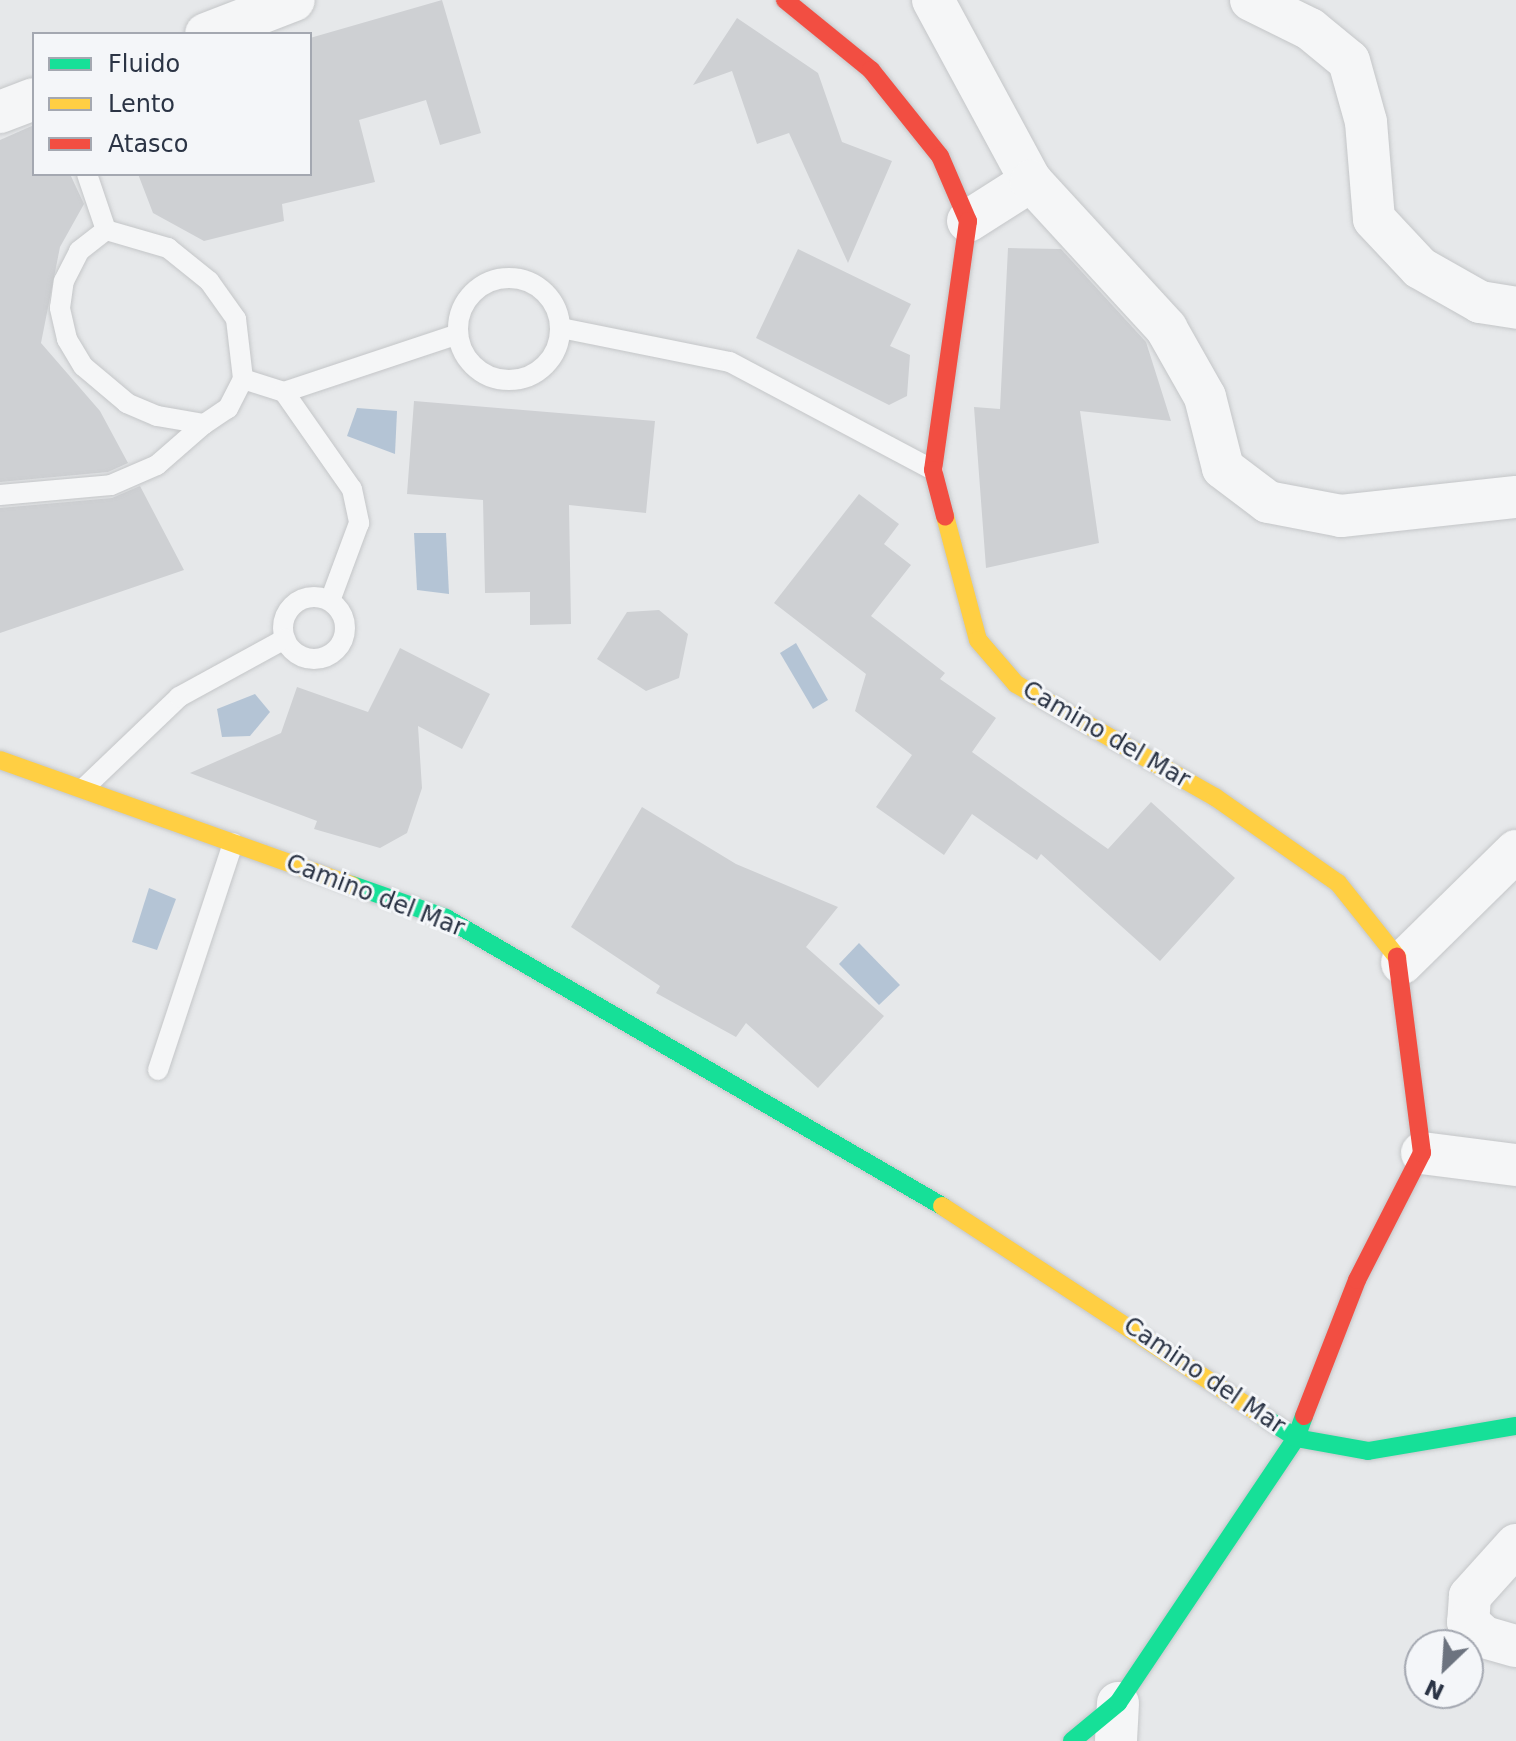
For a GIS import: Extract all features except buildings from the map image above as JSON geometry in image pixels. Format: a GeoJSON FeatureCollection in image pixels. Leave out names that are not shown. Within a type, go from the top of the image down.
{"type":"FeatureCollection","features":[{"type":"Feature","properties":{"kind":"street"},"geometry":{"type":"LineString","coordinates":[[785,0],[871,70],[940,156],[968,221],[1031,181]]}},
{"type":"Feature","properties":{"kind":"street"},"geometry":{"type":"LineString","coordinates":[[933,0],[1031,181],[1166,328],[1205,397],[1223,468],[1268,502],[1341,516],[1516,497]]}},
{"type":"Feature","properties":{"kind":"street"},"geometry":{"type":"LineString","coordinates":[[1251,0],[1310,29],[1349,61],[1366,122],[1374,219],[1420,268],[1480,302],[1516,308]]}},
{"type":"Feature","properties":{"kind":"street"},"geometry":{"type":"LineString","coordinates":[[211,32],[281,2]]}},
{"type":"Feature","properties":{"kind":"street"},"geometry":{"type":"LineString","coordinates":[[0,112],[32,100]]}},
{"type":"Feature","properties":{"kind":"street","name":"Camino del Mar"},"geometry":{"type":"LineString","coordinates":[[968,221],[933,470],[978,640],[1016,684],[1215,797],[1338,883],[1402,963]]}},
{"type":"Feature","properties":{"kind":"street","name":"Camino del Mar"},"geometry":{"type":"LineString","coordinates":[[0,760],[86,786],[233,843],[446,918],[999,1239],[1296,1438]]}},
{"type":"Feature","properties":{"kind":"street"},"geometry":{"type":"LineString","coordinates":[[1516,851],[1402,963],[1422,1153],[1516,1165]]}},
{"type":"Feature","properties":{"kind":"street","name":"Camino del Mar"},"geometry":{"type":"LineString","coordinates":[[1072,1741],[1117,1722],[1296,1438],[1357,1280],[1422,1153]]}},
{"type":"Feature","properties":{"kind":"street"},"geometry":{"type":"LineString","coordinates":[[1296,1438],[1368,1451],[1516,1426]]}},
{"type":"Feature","properties":{"kind":"street"},"geometry":{"type":"LineString","coordinates":[[1516,1545],[1470,1596],[1468,1622],[1484,1637],[1516,1646]]}},
{"type":"Feature","properties":{"kind":"lane"},"geometry":{"type":"LineString","coordinates":[[88,176],[106,230]]}},
{"type":"Feature","properties":{"kind":"lane"},"geometry":{"type":"LineString","coordinates":[[0,495],[111,485],[157,465],[204,424],[228,408],[243,379],[236,319],[209,281],[168,248],[139,234],[106,230],[79,251],[64,281],[60,308],[67,339],[83,366],[127,403],[157,416],[204,424]]}},
{"type":"Feature","properties":{"kind":"lane"},"geometry":{"type":"LineString","coordinates":[[506,278],[523,279],[550,297],[561,328],[550,361],[521,379],[496,378],[473,366],[458,334],[465,303],[476,290],[506,278]]}},
{"type":"Feature","properties":{"kind":"lane"},"geometry":{"type":"LineString","coordinates":[[561,328],[730,362],[933,470]]}},
{"type":"Feature","properties":{"kind":"lane"},"geometry":{"type":"LineString","coordinates":[[243,379],[284,392],[458,334]]}},
{"type":"Feature","properties":{"kind":"lane"},"geometry":{"type":"LineString","coordinates":[[284,392],[352,489],[359,523],[330,601]]}},
{"type":"Feature","properties":{"kind":"lane"},"geometry":{"type":"LineString","coordinates":[[311,597],[330,601],[345,628],[330,654],[300,655],[285,639],[284,621],[294,604],[311,597]]}},
{"type":"Feature","properties":{"kind":"lane"},"geometry":{"type":"LineString","coordinates":[[86,786],[179,697],[285,639]]}},
{"type":"Feature","properties":{"kind":"lane"},"geometry":{"type":"LineString","coordinates":[[158,1070],[233,843]]}},
{"type":"Feature","properties":{"kind":"water"},"geometry":{"type":"Polygon","coordinates":[[[357,408],[397,411],[395,454],[347,436],[357,408]]]}},
{"type":"Feature","properties":{"kind":"water"},"geometry":{"type":"Polygon","coordinates":[[[414,533],[446,533],[449,594],[417,590],[414,533]]]}},
{"type":"Feature","properties":{"kind":"water"},"geometry":{"type":"Polygon","coordinates":[[[796,643],[828,700],[813,709],[780,653],[796,643]]]}},
{"type":"Feature","properties":{"kind":"water"},"geometry":{"type":"Polygon","coordinates":[[[255,694],[270,712],[250,736],[222,737],[217,709],[255,694]]]}},
{"type":"Feature","properties":{"kind":"water"},"geometry":{"type":"Polygon","coordinates":[[[149,888],[176,899],[157,950],[132,942],[149,888]]]}},
{"type":"Feature","properties":{"kind":"water"},"geometry":{"type":"Polygon","coordinates":[[[859,943],[900,985],[879,1005],[839,964],[859,943]]]}},
{"type":"Feature","properties":{"kind":"traffic: fast"},"geometry":{"type":"LineString","coordinates":[[352,885],[446,918],[942,1206]]}},
{"type":"Feature","properties":{"kind":"traffic: fast"},"geometry":{"type":"LineString","coordinates":[[1072,1741],[1118,1703],[1296,1438],[1304,1416]]}},
{"type":"Feature","properties":{"kind":"traffic: fast"},"geometry":{"type":"LineString","coordinates":[[1264,1417],[1296,1438],[1368,1451],[1516,1426]]}},
{"type":"Feature","properties":{"kind":"traffic: slow"},"geometry":{"type":"LineString","coordinates":[[945,516],[978,640],[1016,684],[1215,797],[1338,883],[1397,957]]}},
{"type":"Feature","properties":{"kind":"traffic: slow"},"geometry":{"type":"LineString","coordinates":[[0,760],[352,885]]}},
{"type":"Feature","properties":{"kind":"traffic: slow"},"geometry":{"type":"LineString","coordinates":[[942,1206],[1264,1417]]}},
{"type":"Feature","properties":{"kind":"traffic: jam"},"geometry":{"type":"LineString","coordinates":[[785,0],[871,70],[940,156],[968,221],[933,470],[945,516]]}},
{"type":"Feature","properties":{"kind":"traffic: jam"},"geometry":{"type":"LineString","coordinates":[[1304,1416],[1357,1280],[1422,1153],[1397,957]]}}]}
